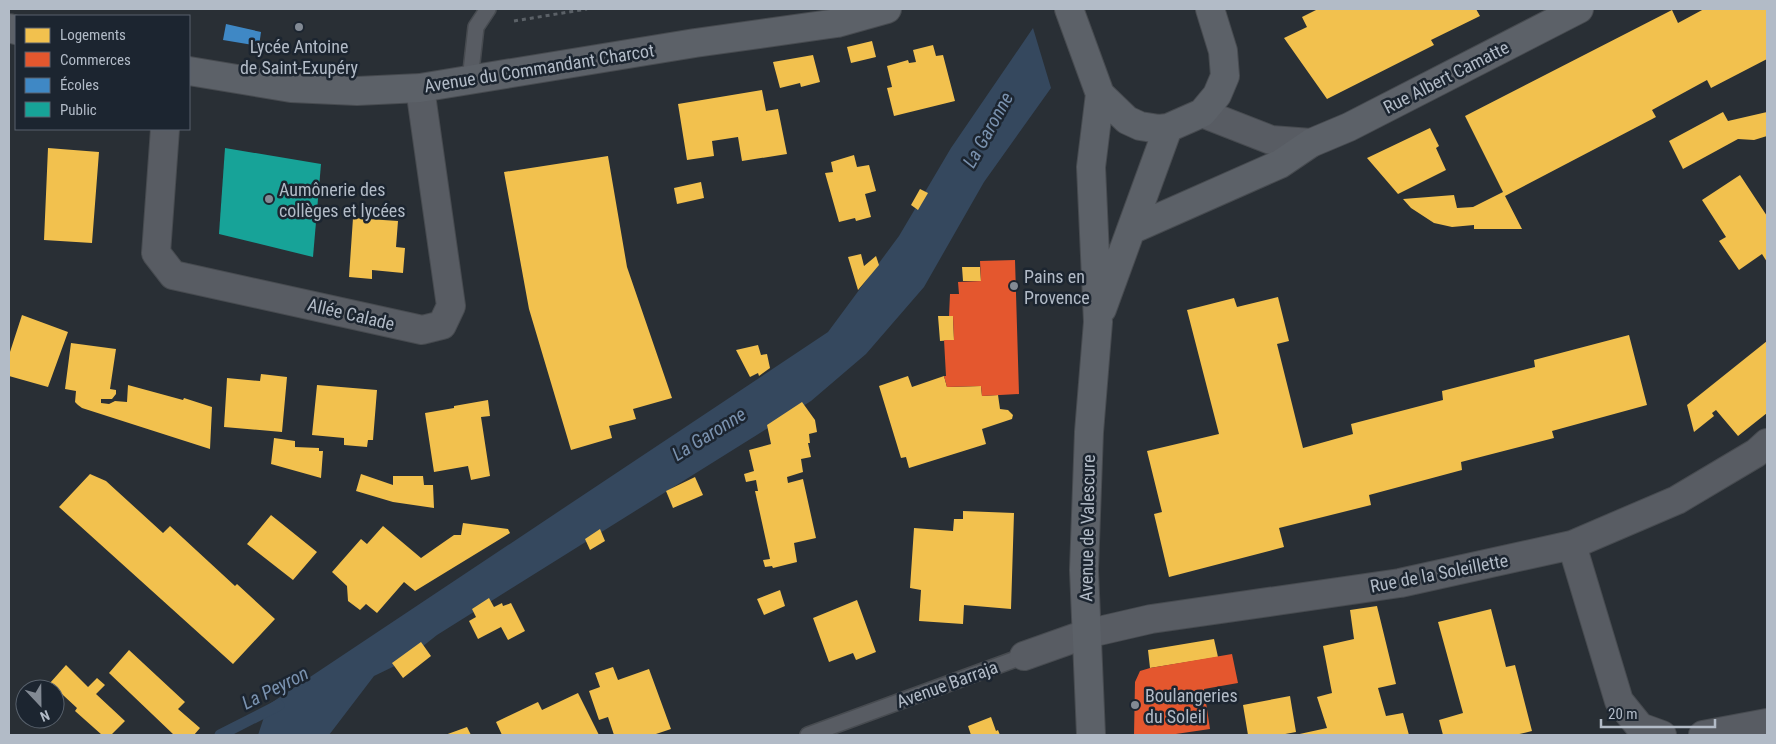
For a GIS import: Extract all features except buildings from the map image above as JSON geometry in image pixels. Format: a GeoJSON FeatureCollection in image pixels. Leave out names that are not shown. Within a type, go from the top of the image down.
{"type":"FeatureCollection","features":[{"type":"Feature","properties":{"kind":"main road","name":"Avenue du Commandant Charcot"},"geometry":{"type":"LineString","coordinates":[[190,71],[291,88],[357,91],[420,88],[696,43],[837,23],[888,9]]}},
{"type":"Feature","properties":{"kind":"main road"},"geometry":{"type":"LineString","coordinates":[[1069,9],[1100,94],[1127,120],[1140,126],[1158,129],[1168,128],[1202,113],[1217,95],[1225,76],[1223,51],[1210,9]]}},
{"type":"Feature","properties":{"kind":"main road","name":"Rue Albert Camatte"},"geometry":{"type":"LineString","coordinates":[[1131,230],[1280,164],[1311,143],[1349,127],[1579,9]]}},
{"type":"Feature","properties":{"kind":"main road","name":"Avenue de Valescure"},"geometry":{"type":"LineString","coordinates":[[1090,735],[1084,570],[1088,432],[1098,322],[1090,167],[1100,94]]}},
{"type":"Feature","properties":{"kind":"main road","name":"Avenue de Valescure"},"geometry":{"type":"LineString","coordinates":[[1098,322],[1168,128]]}},
{"type":"Feature","properties":{"kind":"street","name":"Allée Calade"},"geometry":{"type":"LineString","coordinates":[[165,130],[156,253],[173,275],[422,330],[442,325],[451,306],[420,88]]}},
{"type":"Feature","properties":{"kind":"street","name":"Rue Albert Camatte"},"geometry":{"type":"LineString","coordinates":[[1202,113],[1271,140],[1311,143]]}},
{"type":"Feature","properties":{"kind":"street","name":"Rue de la Soleillette"},"geometry":{"type":"LineString","coordinates":[[1086,634],[1151,619],[1400,583],[1572,545],[1677,500],[1756,453],[1767,442]]}},
{"type":"Feature","properties":{"kind":"street"},"geometry":{"type":"LineString","coordinates":[[1572,545],[1619,701],[1640,727],[1662,735]]}},
{"type":"Feature","properties":{"kind":"street","name":"Avenue Barraja"},"geometry":{"type":"LineString","coordinates":[[1024,656],[1086,634]]}},
{"type":"Feature","properties":{"kind":"street"},"geometry":{"type":"LineString","coordinates":[[1703,735],[1767,723]]}},
{"type":"Feature","properties":{"kind":"lane"},"geometry":{"type":"LineString","coordinates":[[470,80],[476,27],[488,9]]}},
{"type":"Feature","properties":{"kind":"lane","name":"Avenue Barraja"},"geometry":{"type":"LineString","coordinates":[[808,735],[1024,656]]}},
{"type":"Feature","properties":{"kind":"path"},"geometry":{"type":"LineString","coordinates":[[476,27],[587,9]]}},
{"type":"Feature","properties":{"kind":"water","name":"La Garonne"},"geometry":{"type":"Polygon","coordinates":[[[1033,28],[1051,88],[984,182],[924,287],[866,354],[811,401],[437,635],[403,662],[374,676],[329,735],[258,735],[268,705],[828,332],[899,236],[951,148],[1033,28]]]}},
{"type":"Feature","properties":{"kind":"waterway","name":"La Peyron"},"geometry":{"type":"LineString","coordinates":[[220,735],[279,705]]}},
{"type":"Feature","properties":{"kind":"place","name":"Lycée Antoine de Saint-Exupéry"},"geometry":{"type":"Point","coordinates":[299,27]}},
{"type":"Feature","properties":{"kind":"place","name":"Aumônerie des collèges et lycées"},"geometry":{"type":"Point","coordinates":[269,199]}},
{"type":"Feature","properties":{"kind":"place","name":"Pains en Provence"},"geometry":{"type":"Point","coordinates":[1014,286]}},
{"type":"Feature","properties":{"kind":"place","name":"Boulangeries du Soleil"},"geometry":{"type":"Point","coordinates":[1135,705]}}]}
